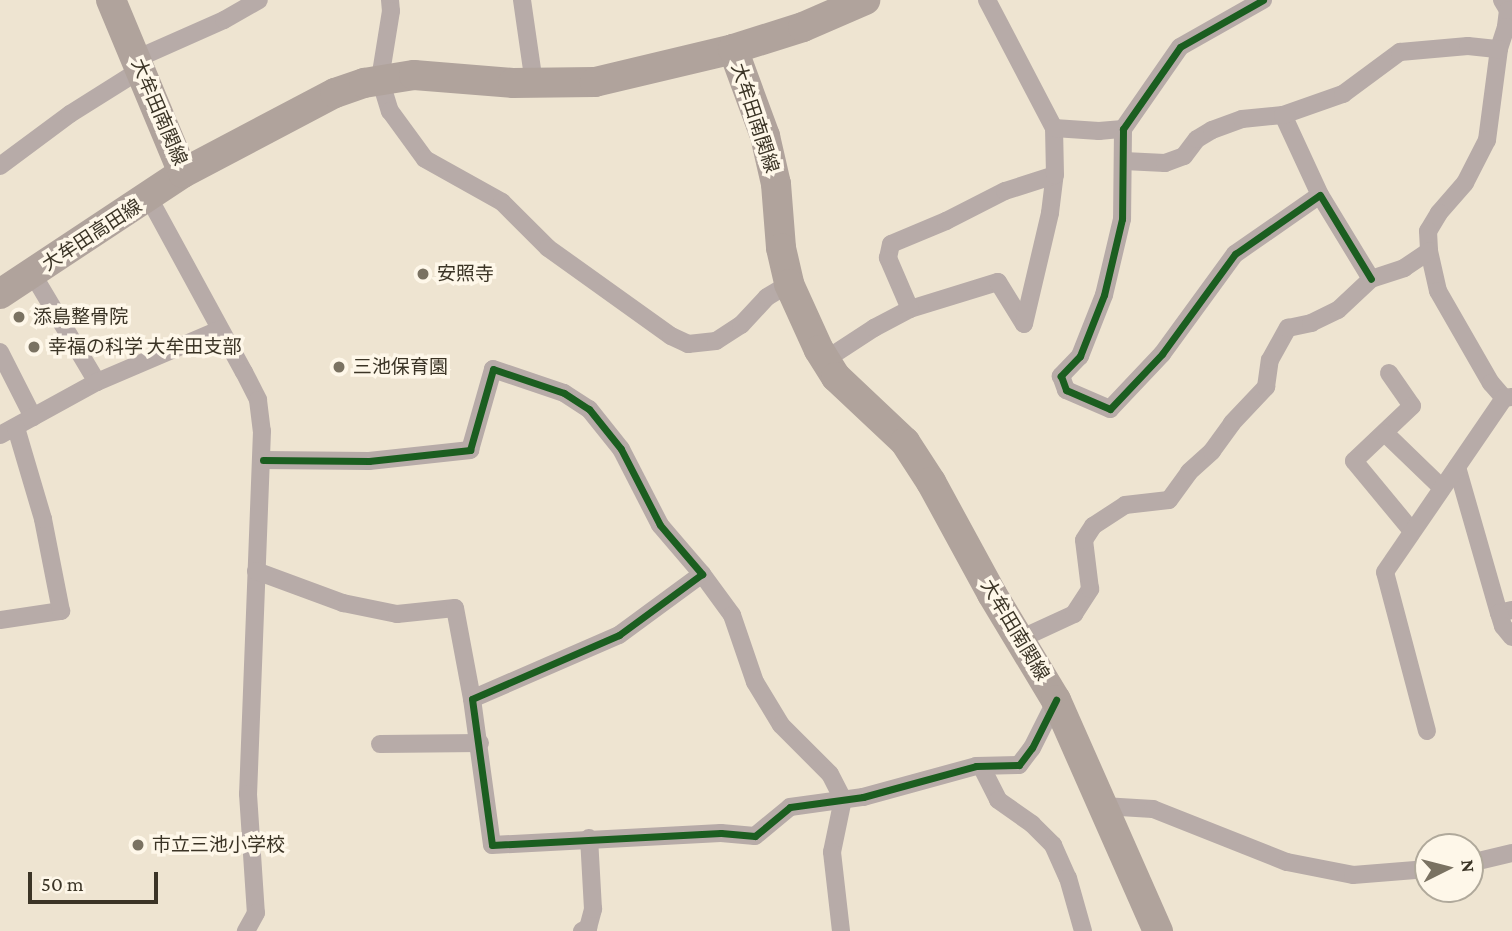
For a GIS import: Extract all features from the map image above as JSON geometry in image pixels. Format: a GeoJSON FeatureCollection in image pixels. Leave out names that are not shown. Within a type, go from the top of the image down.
{"type":"FeatureCollection","features":[{"type":"Feature","properties":{"kind":"main road","name":"大牟田南関線"},"geometry":{"type":"LineString","coordinates":[[111,0],[183,173],[335,93],[380,79],[414,75],[534,83],[595,82],[733,49],[768,148],[776,184],[781,248],[789,284],[825,360],[836,377],[905,442],[1056,700],[1158,931]]}},
{"type":"Feature","properties":{"kind":"main road"},"geometry":{"type":"LineString","coordinates":[[733,49],[803,27],[865,0]]}},
{"type":"Feature","properties":{"kind":"main road","name":"大牟田高田線"},"geometry":{"type":"LineString","coordinates":[[0,294],[149,198],[183,173]]}},
{"type":"Feature","properties":{"kind":"street"},"geometry":{"type":"LineString","coordinates":[[0,166],[138,64],[259,0]]}},
{"type":"Feature","properties":{"kind":"street"},"geometry":{"type":"LineString","coordinates":[[390,0],[391,10],[380,79],[390,111],[425,159],[502,202],[548,248],[671,336],[688,344],[716,341],[741,325],[767,297],[789,284]]}},
{"type":"Feature","properties":{"kind":"street"},"geometry":{"type":"LineString","coordinates":[[522,0],[534,83]]}},
{"type":"Feature","properties":{"kind":"street"},"geometry":{"type":"LineString","coordinates":[[825,360],[874,328],[910,310],[998,282],[1024,324],[1050,213],[1055,175],[1054,128],[987,0]]}},
{"type":"Feature","properties":{"kind":"street"},"geometry":{"type":"LineString","coordinates":[[1263,0],[1180,47],[1122,129],[1122,219],[1104,295],[1080,356],[1061,376],[1066,390],[1110,409],[1162,354],[1235,254],[1320,195]]}},
{"type":"Feature","properties":{"kind":"street"},"geometry":{"type":"LineString","coordinates":[[1427,731],[1385,572],[1508,397],[1491,383],[1438,291],[1429,251],[1428,230],[1465,183],[1487,140],[1499,49],[1509,28],[1508,10],[1502,0]]}},
{"type":"Feature","properties":{"kind":"street"},"geometry":{"type":"LineString","coordinates":[[1124,161],[1165,163],[1184,156],[1197,138],[1212,130],[1242,119],[1283,115],[1343,93],[1400,52],[1468,46],[1499,49]]}},
{"type":"Feature","properties":{"kind":"street"},"geometry":{"type":"LineString","coordinates":[[1283,115],[1320,195],[1371,279]]}},
{"type":"Feature","properties":{"kind":"street"},"geometry":{"type":"LineString","coordinates":[[1054,128],[1099,131],[1122,129]]}},
{"type":"Feature","properties":{"kind":"street"},"geometry":{"type":"LineString","coordinates":[[910,310],[888,258],[891,244],[946,221],[1005,191],[1055,175]]}},
{"type":"Feature","properties":{"kind":"street"},"geometry":{"type":"LineString","coordinates":[[149,198],[258,400],[263,460],[248,794],[256,913],[246,931]]}},
{"type":"Feature","properties":{"kind":"street"},"geometry":{"type":"LineString","coordinates":[[1020,639],[1074,614],[1090,589],[1084,540],[1093,526],[1125,505],[1169,500],[1189,472],[1212,451],[1231,423],[1266,387],[1270,360],[1277,342],[1288,328],[1311,323],[1338,310],[1371,279],[1404,268],[1429,251]]}},
{"type":"Feature","properties":{"kind":"street"},"geometry":{"type":"LineString","coordinates":[[32,273],[97,382]]}},
{"type":"Feature","properties":{"kind":"street"},"geometry":{"type":"LineString","coordinates":[[0,620],[61,611],[54,565],[8,432],[97,382],[219,330]]}},
{"type":"Feature","properties":{"kind":"street"},"geometry":{"type":"LineString","coordinates":[[0,352],[33,417]]}},
{"type":"Feature","properties":{"kind":"street"},"geometry":{"type":"LineString","coordinates":[[263,460],[369,461],[470,450],[492,369],[564,393],[589,409],[621,449],[660,525],[702,574],[732,615],[755,682],[781,725],[830,774],[843,799],[832,852],[841,931]]}},
{"type":"Feature","properties":{"kind":"street"},"geometry":{"type":"LineString","coordinates":[[1389,373],[1412,406],[1354,461],[1412,531]]}},
{"type":"Feature","properties":{"kind":"street"},"geometry":{"type":"LineString","coordinates":[[1384,433],[1443,488]]}},
{"type":"Feature","properties":{"kind":"street"},"geometry":{"type":"LineString","coordinates":[[1457,467],[1505,612],[1503,626],[1512,637]]}},
{"type":"Feature","properties":{"kind":"street"},"geometry":{"type":"LineString","coordinates":[[256,571],[343,603],[397,614],[455,608],[480,743],[492,845],[722,833],[755,836],[790,807],[863,797],[981,766],[1019,765],[1032,748],[1056,700]]}},
{"type":"Feature","properties":{"kind":"street"},"geometry":{"type":"LineString","coordinates":[[472,699],[619,635],[702,574]]}},
{"type":"Feature","properties":{"kind":"street"},"geometry":{"type":"LineString","coordinates":[[380,744],[480,743]]}},
{"type":"Feature","properties":{"kind":"street"},"geometry":{"type":"LineString","coordinates":[[981,766],[998,800],[1032,824],[1052,845],[1068,878],[1083,931]]}},
{"type":"Feature","properties":{"kind":"street"},"geometry":{"type":"LineString","coordinates":[[1103,806],[1153,809],[1287,862],[1353,875],[1414,870]]}},
{"type":"Feature","properties":{"kind":"street"},"geometry":{"type":"LineString","coordinates":[[582,931],[588,928],[593,909],[589,838]]}},
{"type":"Feature","properties":{"kind":"street"},"geometry":{"type":"LineString","coordinates":[[1484,860],[1512,853]]}},
{"type":"Feature","properties":{"kind":"cycle path"},"geometry":{"type":"LineString","coordinates":[[1263,0],[1180,47],[1123,129],[1122,219],[1104,295],[1080,356],[1061,376],[1066,390],[1110,409],[1162,354],[1235,254],[1320,195],[1371,279]]}},
{"type":"Feature","properties":{"kind":"cycle path"},"geometry":{"type":"LineString","coordinates":[[263,460],[369,461],[470,450],[493,369],[564,393],[589,409],[621,449],[660,525],[702,574],[619,635],[472,699],[492,845],[721,833],[755,836],[790,807],[863,797],[976,766],[1019,765],[1032,748],[1056,700]]}},
{"type":"Feature","properties":{"kind":"place","name":"安照寺"},"geometry":{"type":"Point","coordinates":[423,274]}},
{"type":"Feature","properties":{"kind":"place","name":"添島整骨院"},"geometry":{"type":"Point","coordinates":[19,317]}},
{"type":"Feature","properties":{"kind":"place","name":"幸福の科学 大牟田支部"},"geometry":{"type":"Point","coordinates":[34,347]}},
{"type":"Feature","properties":{"kind":"place","name":"三池保育園"},"geometry":{"type":"Point","coordinates":[339,367]}},
{"type":"Feature","properties":{"kind":"place","name":"市立三池小学校"},"geometry":{"type":"Point","coordinates":[138,845]}}]}
